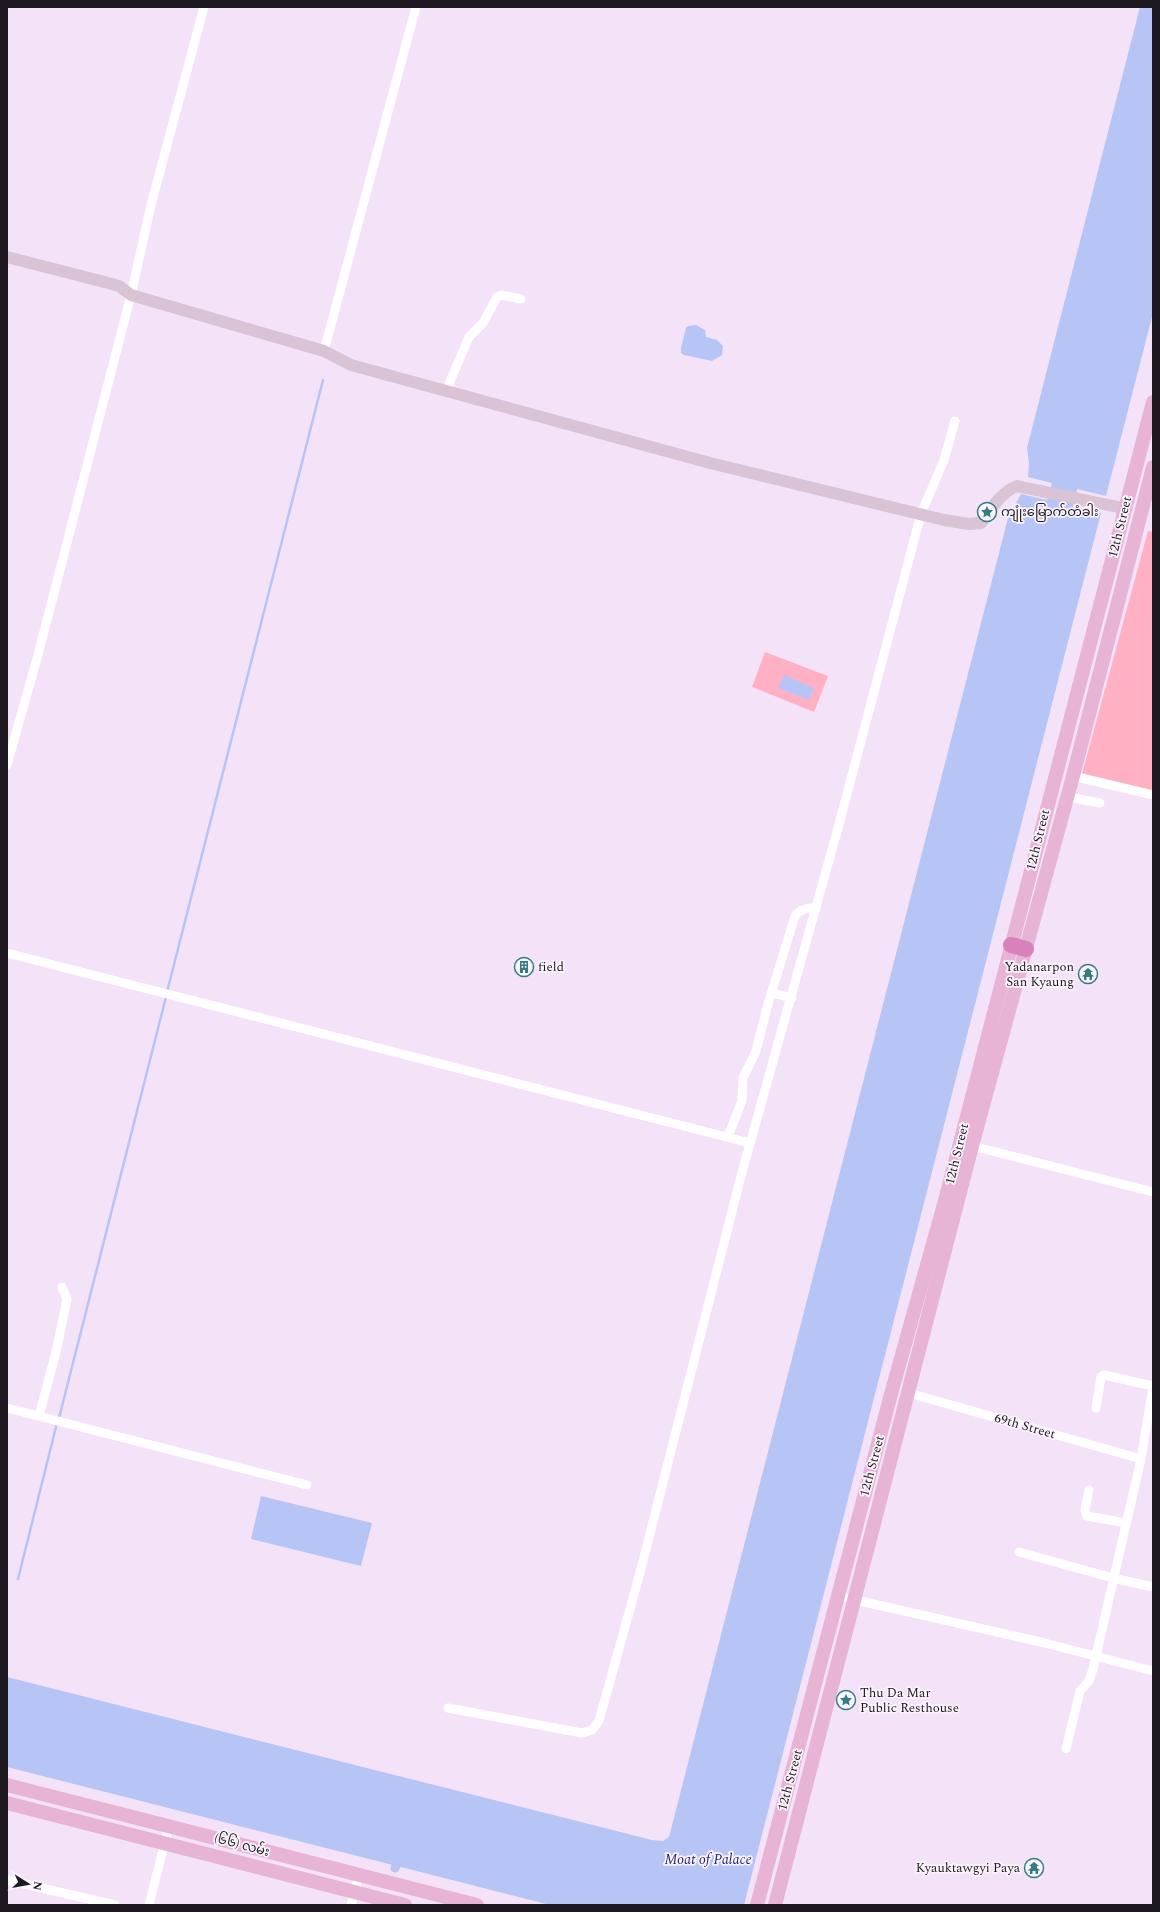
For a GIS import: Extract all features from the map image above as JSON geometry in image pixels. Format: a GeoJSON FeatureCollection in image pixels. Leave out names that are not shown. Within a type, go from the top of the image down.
{"type":"FeatureCollection","features":[{"type":"Feature","properties":{"kind":"main road","name":"12th Street"},"geometry":{"type":"LineString","coordinates":[[757,1905],[890,1394],[966,1144],[1019,947],[1123,507],[1153,402]]}},
{"type":"Feature","properties":{"kind":"main road","name":"12th Street"},"geometry":{"type":"LineString","coordinates":[[1019,947],[1067,797],[1147,512],[1153,467]]}},
{"type":"Feature","properties":{"kind":"main road"},"geometry":{"type":"LineString","coordinates":[[1123,507],[1147,512]]}},
{"type":"Feature","properties":{"kind":"main road","name":"12th Street"},"geometry":{"type":"LineString","coordinates":[[775,1905],[909,1392],[966,1144]]}},
{"type":"Feature","properties":{"kind":"main road","name":"(၆၆) လမ်း"},"geometry":{"type":"LineString","coordinates":[[7,1785],[477,1905]]}},
{"type":"Feature","properties":{"kind":"main road","name":"(၆၆) လမ်း"},"geometry":{"type":"LineString","coordinates":[[7,1803],[164,1844],[353,1898],[405,1905]]}},
{"type":"Feature","properties":{"kind":"street"},"geometry":{"type":"LineString","coordinates":[[7,765],[10,745],[38,655],[131,295],[151,205],[204,7]]}},
{"type":"Feature","properties":{"kind":"street"},"geometry":{"type":"LineString","coordinates":[[324,351],[416,7]]}},
{"type":"Feature","properties":{"kind":"street"},"geometry":{"type":"LineString","coordinates":[[7,257],[119,286],[131,295],[324,351],[352,365],[710,462],[921,514],[969,524],[978,524],[981,523],[993,506],[1005,494],[1014,487],[1020,486],[1106,505],[1123,507]]}},
{"type":"Feature","properties":{"kind":"street"},"geometry":{"type":"LineString","coordinates":[[446,391],[469,337],[483,323],[497,297],[501,295],[521,299]]}},
{"type":"Feature","properties":{"kind":"street"},"geometry":{"type":"LineString","coordinates":[[448,1708],[582,1732],[592,1730],[599,1721],[641,1569],[750,1142],[792,998],[921,514],[944,460],[954,421]]}},
{"type":"Feature","properties":{"kind":"street"},"geometry":{"type":"LineString","coordinates":[[1073,776],[1153,795]]}},
{"type":"Feature","properties":{"kind":"street"},"geometry":{"type":"LineString","coordinates":[[1067,797],[1100,803]]}},
{"type":"Feature","properties":{"kind":"street"},"geometry":{"type":"LineString","coordinates":[[728,1136],[742,1101],[743,1078],[756,1051],[795,916],[800,911],[816,908]]}},
{"type":"Feature","properties":{"kind":"street"},"geometry":{"type":"LineString","coordinates":[[7,953],[163,994],[750,1142]]}},
{"type":"Feature","properties":{"kind":"street"},"geometry":{"type":"LineString","coordinates":[[772,993],[792,998]]}},
{"type":"Feature","properties":{"kind":"street"},"geometry":{"type":"LineString","coordinates":[[966,1144],[1153,1192]]}},
{"type":"Feature","properties":{"kind":"street"},"geometry":{"type":"LineString","coordinates":[[39,1416],[67,1299],[62,1287]]}},
{"type":"Feature","properties":{"kind":"street"},"geometry":{"type":"LineString","coordinates":[[1066,1749],[1080,1691],[1089,1681],[1096,1657],[1141,1459],[1153,1386],[1104,1375],[1101,1377],[1096,1408]]}},
{"type":"Feature","properties":{"kind":"street","name":"69th Street"},"geometry":{"type":"LineString","coordinates":[[909,1392],[984,1415],[1141,1459]]}},
{"type":"Feature","properties":{"kind":"street"},"geometry":{"type":"LineString","coordinates":[[7,1408],[307,1484]]}},
{"type":"Feature","properties":{"kind":"street"},"geometry":{"type":"LineString","coordinates":[[1089,1490],[1085,1510],[1087,1516],[1126,1523]]}},
{"type":"Feature","properties":{"kind":"street"},"geometry":{"type":"LineString","coordinates":[[1019,1552],[1153,1588]]}},
{"type":"Feature","properties":{"kind":"street"},"geometry":{"type":"LineString","coordinates":[[838,1596],[1041,1642],[1153,1671]]}},
{"type":"Feature","properties":{"kind":"street"},"geometry":{"type":"LineString","coordinates":[[149,1905],[169,1826]]}},
{"type":"Feature","properties":{"kind":"street"},"geometry":{"type":"LineString","coordinates":[[353,1898],[359,1875]]}},
{"type":"Feature","properties":{"kind":"street"},"geometry":{"type":"LineString","coordinates":[[7,1880],[115,1905]]}},
{"type":"Feature","properties":{"kind":"shaded area"},"geometry":{"type":"Polygon","coordinates":[[[1148,531],[1153,532],[1153,792],[1082,774],[1148,531]]]}},
{"type":"Feature","properties":{"kind":"shaded area"},"geometry":{"type":"Polygon","coordinates":[[[765,652],[828,676],[814,712],[752,687],[765,652]]]}},
{"type":"Feature","properties":{"kind":"water","name":"Moat of Palace"},"geometry":{"type":"Polygon","coordinates":[[[1140,7],[1153,7],[1153,313],[1106,496],[1077,489],[1073,507],[1101,513],[744,1905],[550,1905],[7,1767],[7,1677],[652,1840],[663,1841],[669,1837],[1008,518],[1021,494],[1047,500],[1052,483],[1028,477],[1029,463],[1027,448],[1140,7]]]}},
{"type":"Feature","properties":{"kind":"water"},"geometry":{"type":"Polygon","coordinates":[[[696,325],[705,330],[706,337],[717,340],[723,346],[722,355],[712,361],[681,353],[686,328],[688,326],[696,325]]]}},
{"type":"Feature","properties":{"kind":"water"},"geometry":{"type":"Polygon","coordinates":[[[784,675],[814,688],[809,700],[778,688],[784,675]]]}},
{"type":"Feature","properties":{"kind":"water"},"geometry":{"type":"Polygon","coordinates":[[[261,1496],[372,1523],[361,1566],[251,1539],[261,1496]]]}},
{"type":"Feature","properties":{"kind":"waterway"},"geometry":{"type":"LineString","coordinates":[[167,992],[323,380]]}},
{"type":"Feature","properties":{"kind":"waterway"},"geometry":{"type":"LineString","coordinates":[[59,1418],[166,997]]}},
{"type":"Feature","properties":{"kind":"waterway"},"geometry":{"type":"LineString","coordinates":[[18,1579],[57,1423]]}},
{"type":"Feature","properties":{"kind":"place","name":"ကျုံးမြောက်တံခါး"},"geometry":{"type":"Point","coordinates":[987,512]}},
{"type":"Feature","properties":{"kind":"place","name":"field"},"geometry":{"type":"Point","coordinates":[524,967]}},
{"type":"Feature","properties":{"kind":"place","name":"Yadanarpon San Kyaung"},"geometry":{"type":"Point","coordinates":[1088,974]}},
{"type":"Feature","properties":{"kind":"place","name":"Thu Da Mar Public Resthouse"},"geometry":{"type":"Point","coordinates":[846,1700]}},
{"type":"Feature","properties":{"kind":"place","name":"Kyauktawgyi Paya"},"geometry":{"type":"Point","coordinates":[1034,1868]}}]}
